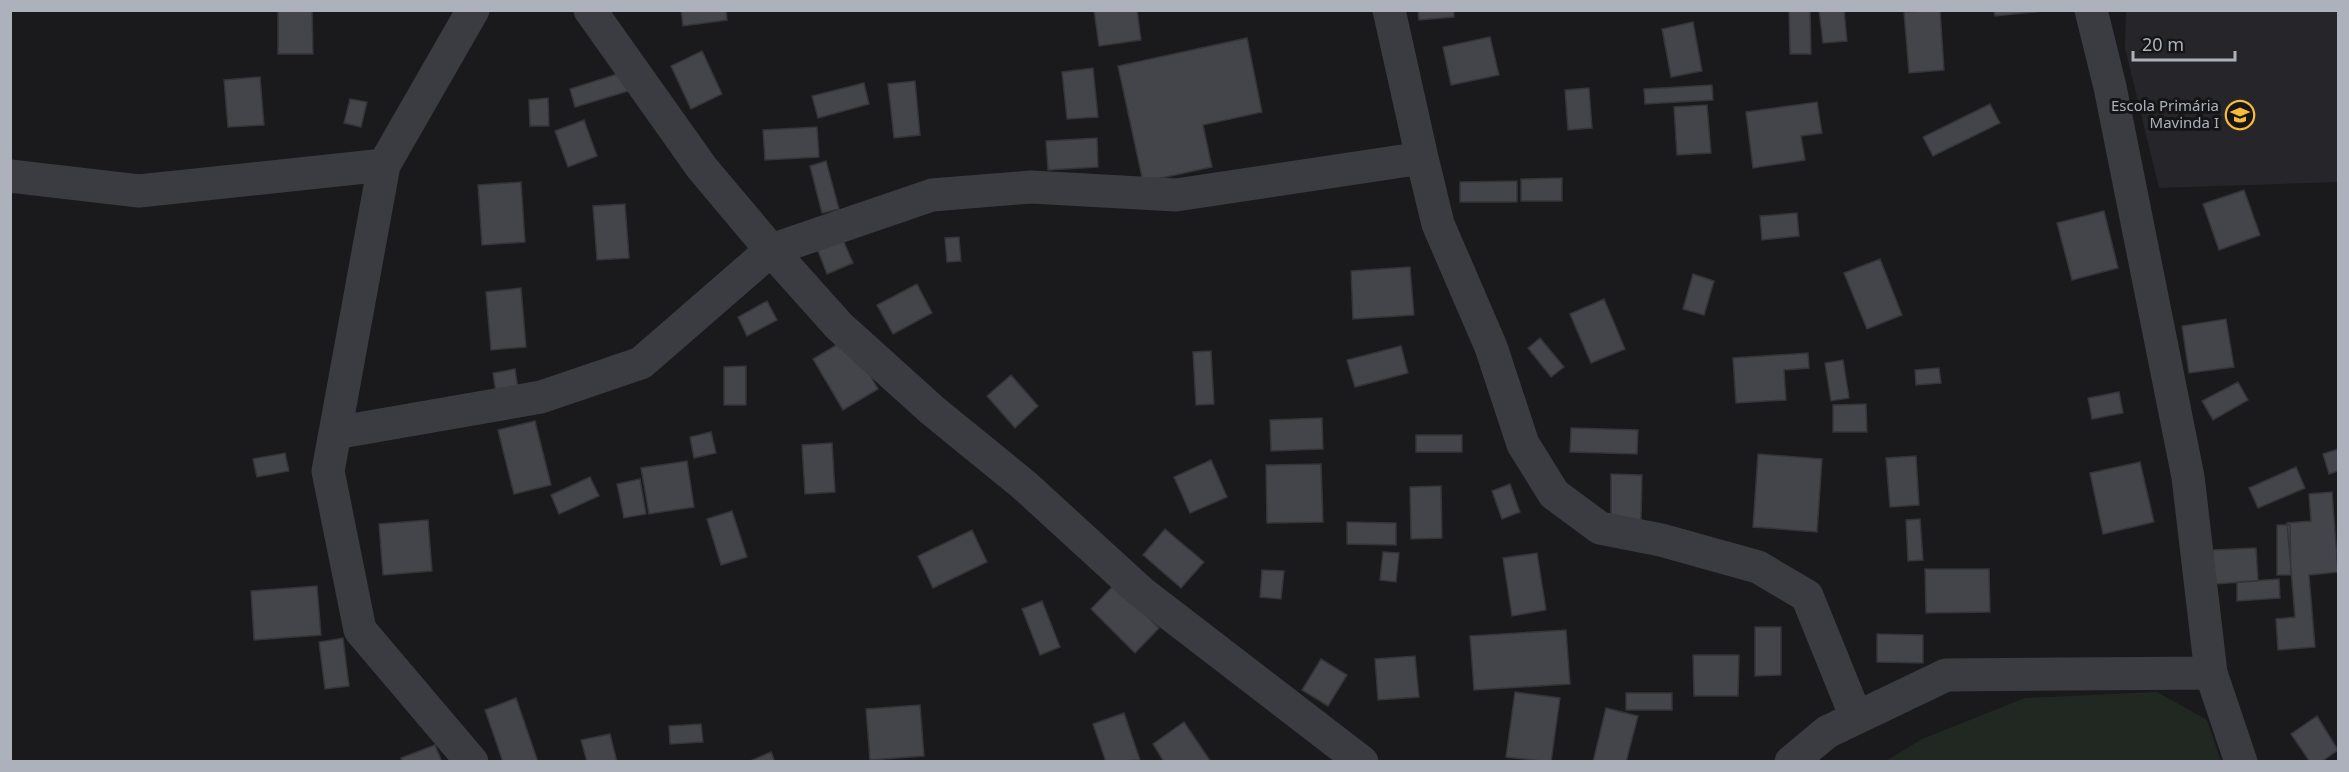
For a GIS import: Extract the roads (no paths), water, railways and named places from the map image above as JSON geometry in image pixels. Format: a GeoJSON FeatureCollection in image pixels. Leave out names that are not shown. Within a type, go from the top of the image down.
{"type":"FeatureCollection","features":[{"type":"Feature","properties":{"kind":"street"},"geometry":{"type":"LineString","coordinates":[[472,762],[360,630],[328,471],[384,165],[473,10]]}},
{"type":"Feature","properties":{"kind":"street"},"geometry":{"type":"LineString","coordinates":[[590,10],[702,168],[771,250],[848,333],[932,410],[1024,485],[1141,592],[1362,762]]}},
{"type":"Feature","properties":{"kind":"street"},"geometry":{"type":"LineString","coordinates":[[1389,10],[1438,224],[1491,347],[1523,444],[1554,494],[1600,528],[1661,540],[1758,567],[1807,596],[1857,717]]}},
{"type":"Feature","properties":{"kind":"street"},"geometry":{"type":"LineString","coordinates":[[2091,10],[2110,87],[2188,477],[2211,673],[2241,762]]}},
{"type":"Feature","properties":{"kind":"street"},"geometry":{"type":"LineString","coordinates":[[2108,10],[2110,87]]}},
{"type":"Feature","properties":{"kind":"street"},"geometry":{"type":"LineString","coordinates":[[335,433],[541,397],[641,363],[771,250],[932,195],[1031,187],[1176,195],[1422,158]]}},
{"type":"Feature","properties":{"kind":"street"},"geometry":{"type":"LineString","coordinates":[[10,176],[139,191],[384,165]]}},
{"type":"Feature","properties":{"kind":"street"},"geometry":{"type":"LineString","coordinates":[[1791,762],[1827,732],[1946,675],[2211,673]]}},
{"type":"Feature","properties":{"kind":"place","name":"Escola Primária Mavinda I"},"geometry":{"type":"Point","coordinates":[2240,115]}}]}
